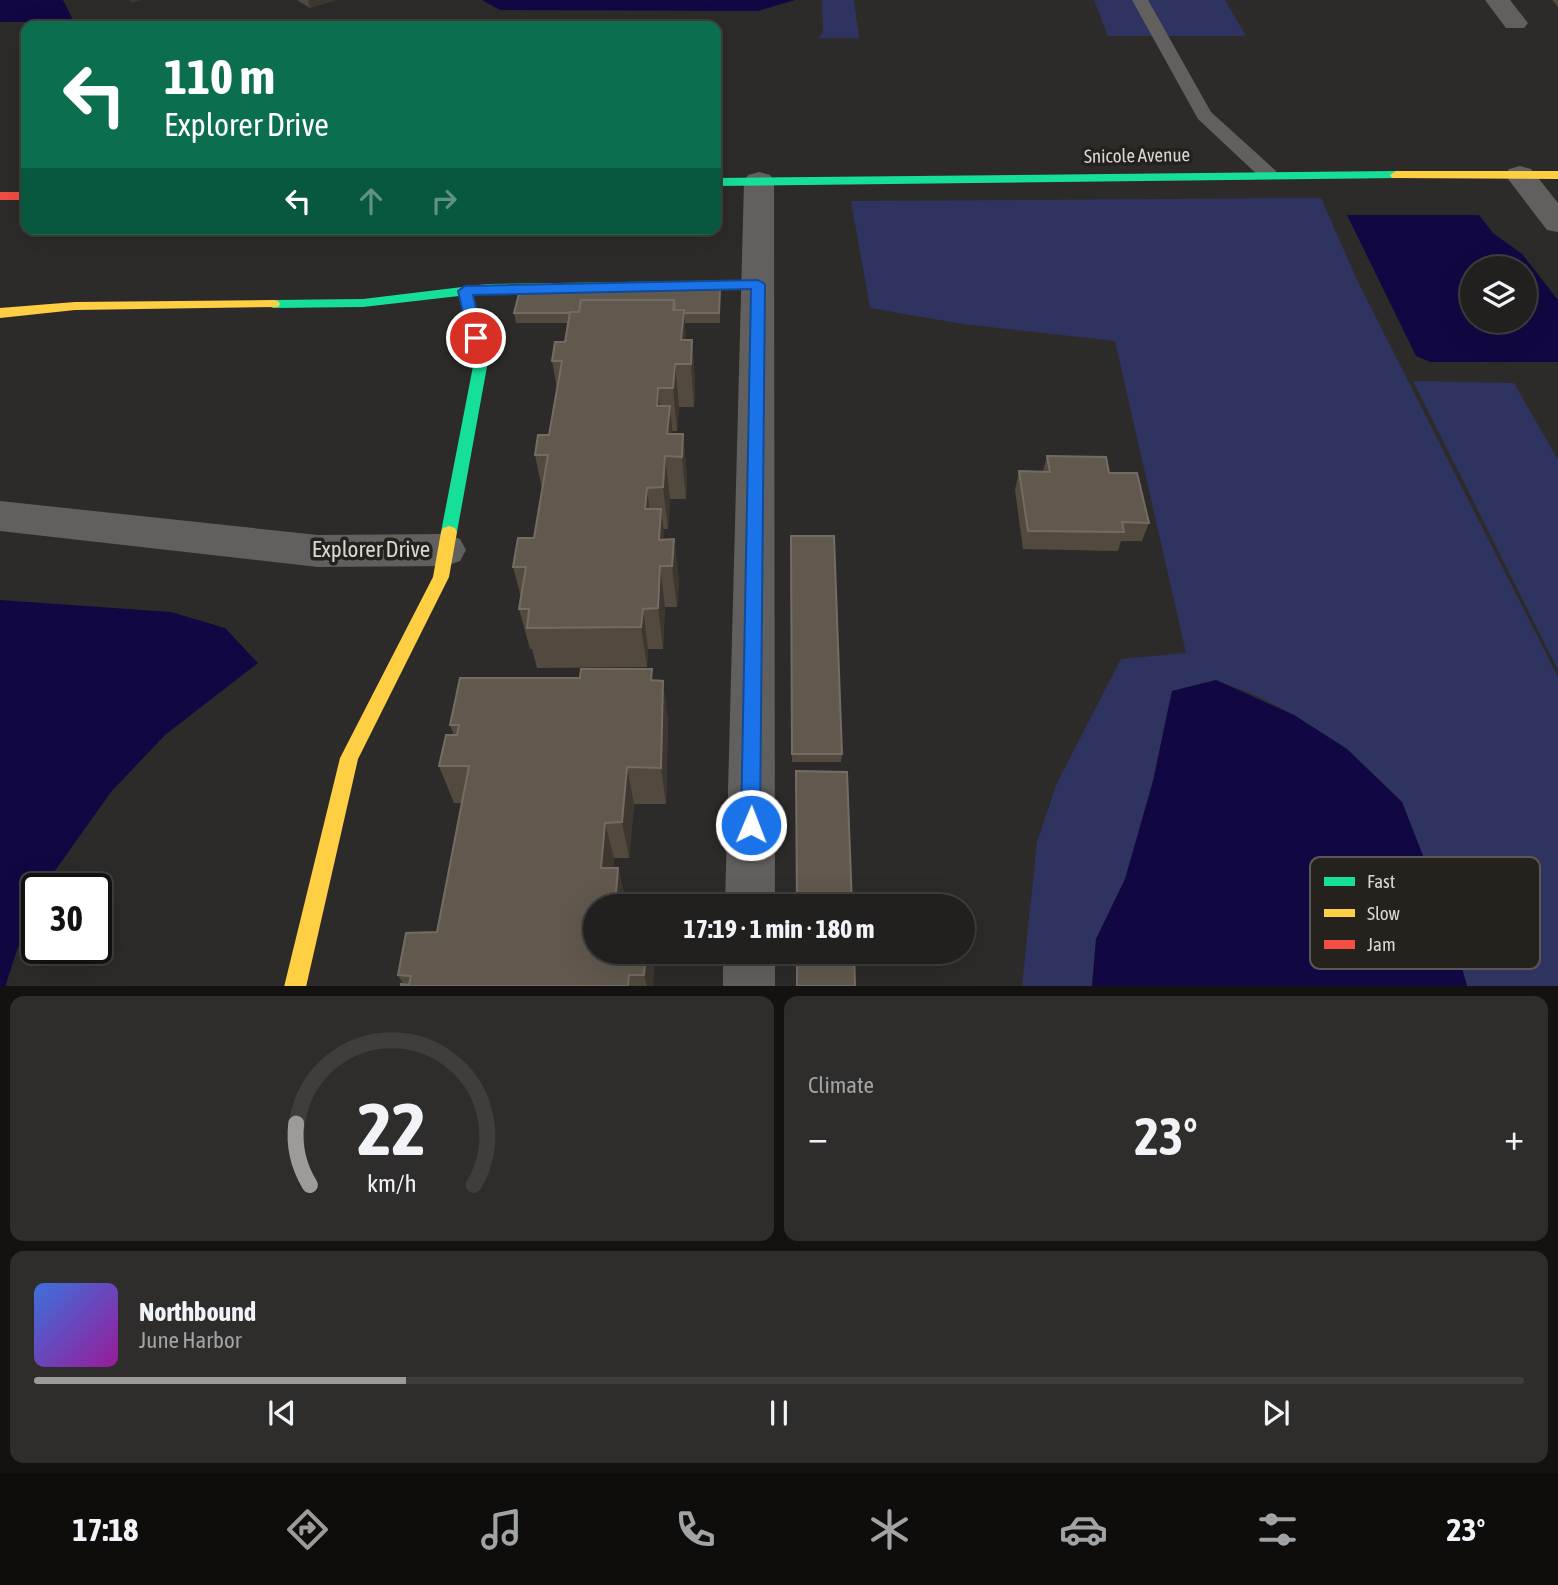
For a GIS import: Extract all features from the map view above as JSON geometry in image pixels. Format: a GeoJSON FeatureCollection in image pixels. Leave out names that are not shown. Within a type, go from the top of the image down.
{"type":"FeatureCollection","features":[{"type":"Feature","properties":{"kind":"street"},"geometry":{"type":"LineString","coordinates":[[1497,0],[1515,23]]}},
{"type":"Feature","properties":{"kind":"street","name":"Snicole Avenue"},"geometry":{"type":"LineString","coordinates":[[721,182],[1269,175],[1558,175]]}},
{"type":"Feature","properties":{"kind":"street"},"geometry":{"type":"LineString","coordinates":[[1520,175],[1558,223]]}},
{"type":"Feature","properties":{"kind":"street"},"geometry":{"type":"LineString","coordinates":[[750,894],[760,181]]}},
{"type":"Feature","properties":{"kind":"street"},"geometry":{"type":"LineString","coordinates":[[0,196],[21,196]]}},
{"type":"Feature","properties":{"kind":"street"},"geometry":{"type":"LineString","coordinates":[[0,313],[75,306],[363,303],[465,291],[758,284]]}},
{"type":"Feature","properties":{"kind":"street"},"geometry":{"type":"LineString","coordinates":[[446,550],[481,361],[465,291]]}},
{"type":"Feature","properties":{"kind":"street","name":"Explorer Drive"},"geometry":{"type":"LineString","coordinates":[[0,516],[318,551],[446,550],[441,577],[349,758],[295,986]]}},
{"type":"Feature","properties":{"kind":"street"},"geometry":{"type":"LineString","coordinates":[[748,986],[749,964]]}},
{"type":"Feature","properties":{"kind":"lane"},"geometry":{"type":"LineString","coordinates":[[1140,0],[1204,115],[1269,175]]}},
{"type":"Feature","properties":{"kind":"shaded area"},"geometry":{"type":"Polygon","coordinates":[[[0,0],[63,0],[74,21],[21,21],[0,22],[0,0]]]}},
{"type":"Feature","properties":{"kind":"shaded area"},"geometry":{"type":"Polygon","coordinates":[[[482,0],[795,0],[758,11],[500,10],[482,0]]]}},
{"type":"Feature","properties":{"kind":"shaded area"},"geometry":{"type":"Polygon","coordinates":[[[822,0],[854,0],[859,38],[818,38],[823,33],[822,0]]]}},
{"type":"Feature","properties":{"kind":"shaded area"},"geometry":{"type":"Polygon","coordinates":[[[1094,0],[1225,0],[1246,36],[1108,36],[1094,0]]]}},
{"type":"Feature","properties":{"kind":"shaded area"},"geometry":{"type":"Polygon","coordinates":[[[1321,198],[1357,280],[1558,677],[1558,986],[1467,986],[1462,969],[1540,969],[1540,857],[1423,857],[1402,802],[1347,749],[1294,715],[1257,696],[1216,680],[1172,691],[1153,781],[1125,879],[1096,939],[1092,986],[1022,986],[1037,842],[1057,783],[1121,659],[1186,653],[1115,341],[963,324],[870,308],[851,201],[1321,198]]]}},
{"type":"Feature","properties":{"kind":"shaded area"},"geometry":{"type":"Polygon","coordinates":[[[1347,215],[1479,215],[1493,233],[1522,254],[1524,256],[1460,256],[1460,333],[1537,333],[1537,273],[1558,300],[1558,362],[1430,362],[1416,356],[1347,215]]]}},
{"type":"Feature","properties":{"kind":"shaded area"},"geometry":{"type":"Polygon","coordinates":[[[1413,381],[1514,383],[1558,460],[1558,670],[1413,381]]]}},
{"type":"Feature","properties":{"kind":"shaded area"},"geometry":{"type":"Polygon","coordinates":[[[0,600],[171,612],[225,628],[258,663],[165,735],[111,792],[53,873],[21,873],[21,938],[5,986],[0,986],[0,600]]]}},
{"type":"Feature","properties":{"kind":"shaded area"},"geometry":{"type":"Polygon","coordinates":[[[1216,680],[1294,715],[1347,749],[1402,802],[1423,857],[1310,857],[1310,969],[1462,969],[1467,986],[1092,986],[1096,939],[1125,879],[1153,781],[1172,691],[1216,680]]]}},
{"type":"Feature","properties":{"kind":"building"},"geometry":{"type":"Polygon","coordinates":[[[720,289],[719,313],[683,313],[684,310],[675,310],[674,300],[581,300],[579,312],[514,313],[520,290],[720,289]]]}},
{"type":"Feature","properties":{"kind":"building"},"geometry":{"type":"Polygon","coordinates":[[[581,300],[674,300],[673,310],[684,310],[681,340],[692,340],[691,364],[675,364],[673,388],[658,388],[657,406],[670,406],[667,434],[683,434],[682,457],[665,456],[663,487],[647,488],[645,509],[661,509],[659,540],[674,539],[672,566],[660,566],[658,608],[643,609],[641,627],[527,628],[529,609],[519,609],[526,567],[513,567],[518,538],[534,538],[548,455],[535,455],[538,435],[549,435],[562,361],[552,361],[555,342],[565,342],[570,312],[579,312],[581,300]]]}},
{"type":"Feature","properties":{"kind":"building"},"geometry":{"type":"Polygon","coordinates":[[[1047,456],[1106,457],[1109,473],[1137,473],[1149,523],[1122,522],[1124,532],[1028,531],[1019,471],[1050,472],[1047,456]]]}},
{"type":"Feature","properties":{"kind":"building"},"geometry":{"type":"Polygon","coordinates":[[[791,536],[834,536],[842,754],[792,754],[791,536]]]}},
{"type":"Feature","properties":{"kind":"building"},"geometry":{"type":"Polygon","coordinates":[[[581,669],[652,669],[651,680],[663,681],[661,768],[627,767],[622,822],[605,823],[601,868],[618,868],[616,894],[583,894],[583,964],[645,964],[644,975],[629,975],[628,986],[401,986],[409,985],[411,976],[398,975],[406,933],[437,932],[469,766],[439,766],[446,735],[457,735],[459,725],[450,725],[460,678],[580,678],[581,669]]]}},
{"type":"Feature","properties":{"kind":"building"},"geometry":{"type":"Polygon","coordinates":[[[796,771],[847,772],[852,894],[797,894],[796,771]]]}},
{"type":"Feature","properties":{"kind":"building"},"geometry":{"type":"Polygon","coordinates":[[[797,964],[854,964],[855,986],[797,986],[797,964]]]}},
{"type":"Feature","properties":{"kind":"traffic: fast"},"geometry":{"type":"LineString","coordinates":[[721,182],[1396,175]]}},
{"type":"Feature","properties":{"kind":"traffic: fast"},"geometry":{"type":"LineString","coordinates":[[273,304],[363,303],[487,288],[758,284]]}},
{"type":"Feature","properties":{"kind":"traffic: fast"},"geometry":{"type":"LineString","coordinates":[[449,532],[481,361],[465,291]]}},
{"type":"Feature","properties":{"kind":"traffic: slow"},"geometry":{"type":"LineString","coordinates":[[1396,175],[1558,175]]}},
{"type":"Feature","properties":{"kind":"traffic: slow"},"geometry":{"type":"LineString","coordinates":[[0,313],[75,306],[273,304]]}},
{"type":"Feature","properties":{"kind":"traffic: slow"},"geometry":{"type":"LineString","coordinates":[[295,986],[349,758],[441,577],[449,532]]}},
{"type":"Feature","properties":{"kind":"traffic: jam"},"geometry":{"type":"LineString","coordinates":[[0,196],[21,196]]}},
{"type":"Feature","properties":{"kind":"route"},"geometry":{"type":"LineString","coordinates":[[476,338],[465,291],[487,288],[758,284],[751,825]]}}]}
